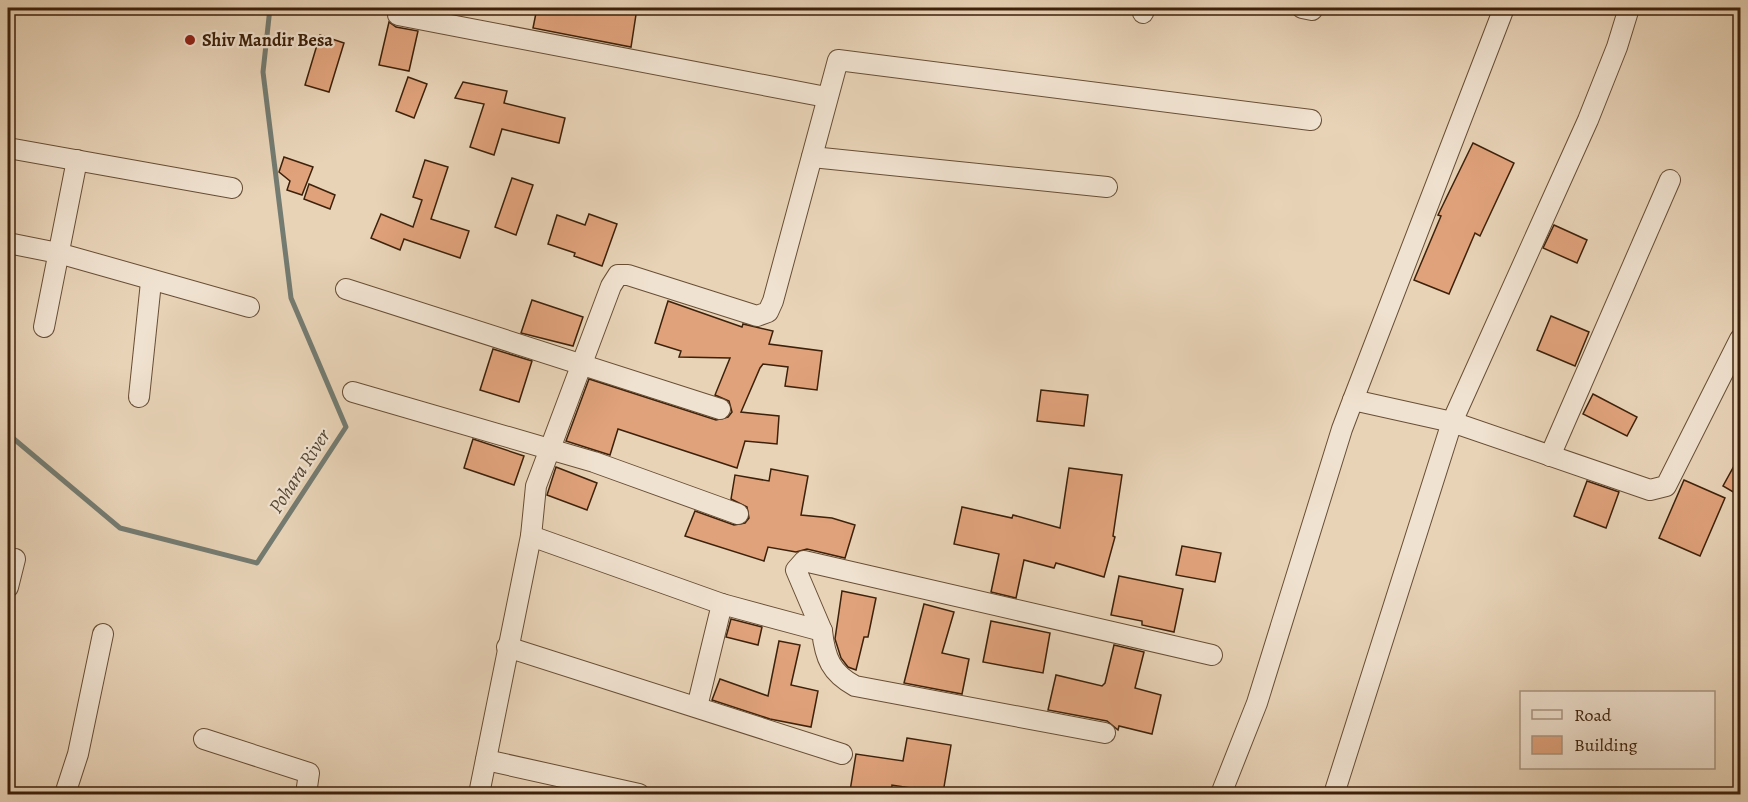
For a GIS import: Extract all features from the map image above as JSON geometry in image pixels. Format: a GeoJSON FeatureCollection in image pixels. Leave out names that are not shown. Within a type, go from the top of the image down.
{"type":"FeatureCollection","features":[{"type":"Feature","properties":{"kind":"street"},"geometry":{"type":"LineString","coordinates":[[1221,795],[1257,703],[1338,440],[1504,8]]}},
{"type":"Feature","properties":{"kind":"street"},"geometry":{"type":"LineString","coordinates":[[1334,795],[1452,422],[1588,120],[1617,47],[1629,8]]}},
{"type":"Feature","properties":{"kind":"street"},"geometry":{"type":"LineString","coordinates":[[398,15],[826,97]]}},
{"type":"Feature","properties":{"kind":"street"},"geometry":{"type":"LineString","coordinates":[[479,795],[531,536],[536,486],[611,286],[618,275],[628,275],[757,316],[768,312],[773,302],[826,97],[838,60],[1311,120]]}},
{"type":"Feature","properties":{"kind":"street"},"geometry":{"type":"LineString","coordinates":[[8,148],[232,188]]}},
{"type":"Feature","properties":{"kind":"street"},"geometry":{"type":"LineString","coordinates":[[812,157],[1107,187]]}},
{"type":"Feature","properties":{"kind":"street"},"geometry":{"type":"LineString","coordinates":[[44,327],[76,160]]}},
{"type":"Feature","properties":{"kind":"street"},"geometry":{"type":"LineString","coordinates":[[1550,456],[1670,180]]}},
{"type":"Feature","properties":{"kind":"street"},"geometry":{"type":"LineString","coordinates":[[8,243],[58,253],[151,282],[249,307]]}},
{"type":"Feature","properties":{"kind":"street"},"geometry":{"type":"LineString","coordinates":[[139,397],[151,282]]}},
{"type":"Feature","properties":{"kind":"street"},"geometry":{"type":"LineString","coordinates":[[346,289],[483,331],[720,409]]}},
{"type":"Feature","properties":{"kind":"street"},"geometry":{"type":"LineString","coordinates":[[1353,400],[1452,422],[1650,490],[1666,486],[1740,339]]}},
{"type":"Feature","properties":{"kind":"street"},"geometry":{"type":"LineString","coordinates":[[352,392],[548,451],[594,462],[738,514]]}},
{"type":"Feature","properties":{"kind":"street"},"geometry":{"type":"LineString","coordinates":[[531,536],[722,604],[822,631]]}},
{"type":"Feature","properties":{"kind":"street"},"geometry":{"type":"LineString","coordinates":[[8,587],[15,559]]}},
{"type":"Feature","properties":{"kind":"street"},"geometry":{"type":"LineString","coordinates":[[1105,733],[855,686],[841,679],[827,663],[822,631],[796,570],[804,561],[1212,655]]}},
{"type":"Feature","properties":{"kind":"street"},"geometry":{"type":"LineString","coordinates":[[697,707],[722,604]]}},
{"type":"Feature","properties":{"kind":"street"},"geometry":{"type":"LineString","coordinates":[[65,795],[78,754],[103,634]]}},
{"type":"Feature","properties":{"kind":"street"},"geometry":{"type":"LineString","coordinates":[[507,647],[842,754]]}},
{"type":"Feature","properties":{"kind":"street"},"geometry":{"type":"LineString","coordinates":[[204,739],[309,773],[306,795]]}},
{"type":"Feature","properties":{"kind":"street"},"geometry":{"type":"LineString","coordinates":[[486,760],[639,795]]}},
{"type":"Feature","properties":{"kind":"building"},"geometry":{"type":"Polygon","coordinates":[[[537,8],[637,8],[631,47],[533,28],[537,8]]]}},
{"type":"Feature","properties":{"kind":"building"},"geometry":{"type":"Polygon","coordinates":[[[389,22],[396,27],[418,31],[409,71],[379,65],[389,22]]]}},
{"type":"Feature","properties":{"kind":"building"},"geometry":{"type":"Polygon","coordinates":[[[320,35],[344,43],[329,92],[305,85],[320,35]]]}},
{"type":"Feature","properties":{"kind":"building"},"geometry":{"type":"Polygon","coordinates":[[[408,77],[427,84],[414,118],[396,111],[408,77]]]}},
{"type":"Feature","properties":{"kind":"building"},"geometry":{"type":"Polygon","coordinates":[[[463,82],[507,91],[504,103],[565,118],[559,143],[502,129],[494,155],[470,147],[484,104],[455,98],[463,82]]]}},
{"type":"Feature","properties":{"kind":"building"},"geometry":{"type":"Polygon","coordinates":[[[1473,143],[1514,163],[1480,236],[1475,233],[1449,294],[1414,280],[1441,216],[1438,215],[1473,143]]]}},
{"type":"Feature","properties":{"kind":"building"},"geometry":{"type":"Polygon","coordinates":[[[284,157],[313,167],[302,195],[287,190],[290,181],[279,172],[284,157]]]}},
{"type":"Feature","properties":{"kind":"building"},"geometry":{"type":"Polygon","coordinates":[[[425,160],[448,167],[431,219],[469,231],[460,258],[404,239],[400,250],[371,238],[381,214],[413,227],[422,200],[413,197],[425,160]]]}},
{"type":"Feature","properties":{"kind":"building"},"geometry":{"type":"Polygon","coordinates":[[[512,178],[533,185],[516,235],[495,227],[512,178]]]}},
{"type":"Feature","properties":{"kind":"building"},"geometry":{"type":"Polygon","coordinates":[[[309,184],[335,195],[330,209],[304,199],[309,184]]]}},
{"type":"Feature","properties":{"kind":"building"},"geometry":{"type":"Polygon","coordinates":[[[589,214],[617,224],[602,266],[574,256],[575,253],[548,244],[557,215],[585,225],[589,214]]]}},
{"type":"Feature","properties":{"kind":"building"},"geometry":{"type":"Polygon","coordinates":[[[1554,225],[1587,240],[1577,263],[1543,248],[1554,225]]]}},
{"type":"Feature","properties":{"kind":"building"},"geometry":{"type":"Polygon","coordinates":[[[532,300],[583,317],[573,346],[521,333],[532,300]]]}},
{"type":"Feature","properties":{"kind":"building"},"geometry":{"type":"Polygon","coordinates":[[[668,301],[742,327],[743,324],[773,331],[769,344],[822,351],[817,390],[785,386],[788,367],[763,364],[760,368],[741,412],[779,416],[777,444],[745,441],[737,468],[618,429],[610,455],[566,441],[589,379],[716,420],[728,417],[732,412],[729,401],[715,395],[730,358],[679,357],[681,351],[655,343],[668,301]]]}},
{"type":"Feature","properties":{"kind":"building"},"geometry":{"type":"Polygon","coordinates":[[[1551,316],[1589,332],[1575,366],[1537,350],[1551,316]]]}},
{"type":"Feature","properties":{"kind":"building"},"geometry":{"type":"Polygon","coordinates":[[[493,349],[532,361],[519,402],[480,390],[493,349]]]}},
{"type":"Feature","properties":{"kind":"building"},"geometry":{"type":"Polygon","coordinates":[[[1041,390],[1088,395],[1084,426],[1037,421],[1041,390]]]}},
{"type":"Feature","properties":{"kind":"building"},"geometry":{"type":"Polygon","coordinates":[[[1593,394],[1637,417],[1627,436],[1583,414],[1593,394]]]}},
{"type":"Feature","properties":{"kind":"building"},"geometry":{"type":"Polygon","coordinates":[[[473,439],[524,456],[514,485],[464,468],[473,439]]]}},
{"type":"Feature","properties":{"kind":"building"},"geometry":{"type":"Polygon","coordinates":[[[1740,455],[1740,496],[1723,486],[1740,455]]]}},
{"type":"Feature","properties":{"kind":"building"},"geometry":{"type":"Polygon","coordinates":[[[556,467],[597,483],[587,510],[547,495],[556,467]]]}},
{"type":"Feature","properties":{"kind":"building"},"geometry":{"type":"Polygon","coordinates":[[[1069,468],[1122,475],[1113,536],[1115,537],[1104,577],[1056,563],[1054,568],[1024,560],[1016,598],[991,592],[999,554],[954,544],[962,507],[1012,518],[1013,515],[1060,528],[1069,468]]]}},
{"type":"Feature","properties":{"kind":"building"},"geometry":{"type":"Polygon","coordinates":[[[771,469],[808,476],[801,515],[832,518],[855,525],[845,558],[807,549],[796,552],[768,547],[764,561],[685,536],[695,511],[734,525],[745,523],[749,518],[747,507],[731,499],[735,475],[769,481],[771,469]]]}},
{"type":"Feature","properties":{"kind":"building"},"geometry":{"type":"Polygon","coordinates":[[[1684,480],[1725,498],[1700,556],[1659,538],[1684,480]]]}},
{"type":"Feature","properties":{"kind":"building"},"geometry":{"type":"Polygon","coordinates":[[[1587,481],[1619,492],[1606,528],[1574,516],[1587,481]]]}},
{"type":"Feature","properties":{"kind":"building"},"geometry":{"type":"Polygon","coordinates":[[[1182,546],[1221,553],[1215,582],[1176,575],[1182,546]]]}},
{"type":"Feature","properties":{"kind":"building"},"geometry":{"type":"Polygon","coordinates":[[[1119,576],[1183,589],[1174,632],[1142,625],[1142,621],[1111,615],[1119,576]]]}},
{"type":"Feature","properties":{"kind":"building"},"geometry":{"type":"Polygon","coordinates":[[[842,591],[876,598],[868,637],[864,637],[856,670],[848,667],[841,658],[835,639],[842,591]]]}},
{"type":"Feature","properties":{"kind":"building"},"geometry":{"type":"Polygon","coordinates":[[[924,604],[954,612],[942,653],[969,659],[962,694],[904,683],[924,604]]]}},
{"type":"Feature","properties":{"kind":"building"},"geometry":{"type":"Polygon","coordinates":[[[731,619],[762,627],[758,645],[726,637],[731,619]]]}},
{"type":"Feature","properties":{"kind":"building"},"geometry":{"type":"Polygon","coordinates":[[[991,621],[1050,633],[1043,673],[983,662],[991,621]]]}},
{"type":"Feature","properties":{"kind":"building"},"geometry":{"type":"Polygon","coordinates":[[[779,641],[800,645],[791,685],[818,691],[811,727],[770,719],[712,700],[720,679],[768,696],[779,641]]]}},
{"type":"Feature","properties":{"kind":"building"},"geometry":{"type":"Polygon","coordinates":[[[1114,645],[1144,652],[1135,688],[1161,695],[1152,734],[1119,726],[1118,730],[1107,721],[1048,710],[1056,675],[1102,686],[1105,683],[1114,645]]]}},
{"type":"Feature","properties":{"kind":"building"},"geometry":{"type":"Polygon","coordinates":[[[907,738],[951,745],[943,793],[892,785],[891,795],[850,791],[856,754],[903,761],[907,738]]]}},
{"type":"Feature","properties":{"kind":"waterway","name":"Pohara River"},"geometry":{"type":"LineString","coordinates":[[8,434],[120,528],[257,563],[346,427],[291,298],[263,72],[270,8]]}},
{"type":"Feature","properties":{"kind":"place","name":"Shiv Mandir Besa"},"geometry":{"type":"Point","coordinates":[190,40]}}]}
